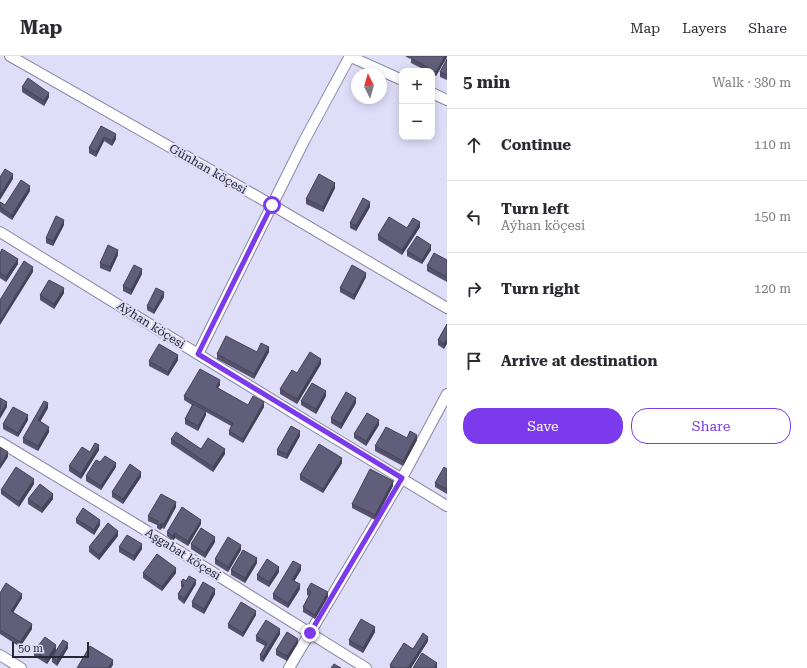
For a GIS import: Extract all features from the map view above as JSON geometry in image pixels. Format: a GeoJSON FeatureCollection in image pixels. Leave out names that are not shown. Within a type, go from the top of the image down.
{"type":"FeatureCollection","features":[{"type":"Feature","properties":{"kind":"street","name":"Günhan köçesi"},"geometry":{"type":"LineString","coordinates":[[10,56],[272,205],[447,308]]}},
{"type":"Feature","properties":{"kind":"street"},"geometry":{"type":"LineString","coordinates":[[198,354],[304,141],[349,56],[399,79]]}},
{"type":"Feature","properties":{"kind":"street"},"geometry":{"type":"LineString","coordinates":[[435,94],[447,100]]}},
{"type":"Feature","properties":{"kind":"street","name":"Aýhan köçesi"},"geometry":{"type":"LineString","coordinates":[[0,232],[447,506]]}},
{"type":"Feature","properties":{"kind":"street"},"geometry":{"type":"LineString","coordinates":[[289,668],[402,478],[447,394]]}},
{"type":"Feature","properties":{"kind":"street","name":"Aşgabat köçesi"},"geometry":{"type":"LineString","coordinates":[[0,442],[137,525],[366,668]]}},
{"type":"Feature","properties":{"kind":"street"},"geometry":{"type":"LineString","coordinates":[[0,655],[21,668]]}},
{"type":"Feature","properties":{"kind":"building"},"geometry":{"type":"Polygon","coordinates":[[[412,56],[445,56],[436,72],[435,68],[429,68],[411,58],[412,56]]]}},
{"type":"Feature","properties":{"kind":"building"},"geometry":{"type":"Polygon","coordinates":[[[447,59],[447,75],[440,72],[447,59]]]}},
{"type":"Feature","properties":{"kind":"building"},"geometry":{"type":"Polygon","coordinates":[[[28,78],[49,93],[44,101],[22,87],[28,78]]]}},
{"type":"Feature","properties":{"kind":"building"},"geometry":{"type":"Polygon","coordinates":[[[101,126],[116,134],[112,141],[104,137],[96,152],[89,148],[101,126]]]}},
{"type":"Feature","properties":{"kind":"building"},"geometry":{"type":"Polygon","coordinates":[[[5,169],[13,174],[0,195],[0,177],[5,169]]]}},
{"type":"Feature","properties":{"kind":"building"},"geometry":{"type":"Polygon","coordinates":[[[319,174],[335,183],[323,207],[306,199],[319,174]]]}},
{"type":"Feature","properties":{"kind":"building"},"geometry":{"type":"Polygon","coordinates":[[[21,180],[30,186],[12,215],[0,207],[0,202],[5,205],[21,180]]]}},
{"type":"Feature","properties":{"kind":"building"},"geometry":{"type":"Polygon","coordinates":[[[363,198],[370,202],[356,226],[350,223],[363,198]]]}},
{"type":"Feature","properties":{"kind":"building"},"geometry":{"type":"Polygon","coordinates":[[[56,216],[64,220],[53,241],[46,238],[56,216]]]}},
{"type":"Feature","properties":{"kind":"building"},"geometry":{"type":"Polygon","coordinates":[[[389,217],[407,228],[413,218],[420,222],[402,250],[378,235],[389,217]]]}},
{"type":"Feature","properties":{"kind":"building"},"geometry":{"type":"Polygon","coordinates":[[[417,236],[431,245],[422,260],[407,251],[417,236]]]}},
{"type":"Feature","properties":{"kind":"building"},"geometry":{"type":"Polygon","coordinates":[[[108,245],[118,250],[110,267],[100,263],[108,245]]]}},
{"type":"Feature","properties":{"kind":"building"},"geometry":{"type":"Polygon","coordinates":[[[2,249],[18,259],[6,277],[0,273],[0,253],[2,249]]]}},
{"type":"Feature","properties":{"kind":"building"},"geometry":{"type":"Polygon","coordinates":[[[434,253],[447,260],[447,277],[427,266],[434,253]]]}},
{"type":"Feature","properties":{"kind":"building"},"geometry":{"type":"Polygon","coordinates":[[[24,261],[33,267],[0,321],[0,300],[24,261]]]}},
{"type":"Feature","properties":{"kind":"building"},"geometry":{"type":"Polygon","coordinates":[[[134,265],[142,269],[131,290],[123,286],[134,265]]]}},
{"type":"Feature","properties":{"kind":"building"},"geometry":{"type":"Polygon","coordinates":[[[352,265],[366,273],[354,295],[340,288],[352,265]]]}},
{"type":"Feature","properties":{"kind":"building"},"geometry":{"type":"Polygon","coordinates":[[[49,280],[64,288],[54,304],[40,295],[49,280]]]}},
{"type":"Feature","properties":{"kind":"building"},"geometry":{"type":"Polygon","coordinates":[[[156,288],[164,292],[154,310],[147,306],[156,288]]]}},
{"type":"Feature","properties":{"kind":"building"},"geometry":{"type":"Polygon","coordinates":[[[447,324],[447,339],[444,344],[438,340],[447,324]]]}},
{"type":"Feature","properties":{"kind":"building"},"geometry":{"type":"Polygon","coordinates":[[[226,336],[257,352],[261,343],[269,347],[254,374],[217,354],[226,336]]]}},
{"type":"Feature","properties":{"kind":"building"},"geometry":{"type":"Polygon","coordinates":[[[159,344],[178,355],[168,372],[149,361],[159,344]]]}},
{"type":"Feature","properties":{"kind":"building"},"geometry":{"type":"Polygon","coordinates":[[[310,352],[321,359],[297,399],[280,389],[292,370],[297,373],[310,352]]]}},
{"type":"Feature","properties":{"kind":"building"},"geometry":{"type":"Polygon","coordinates":[[[200,369],[220,380],[216,387],[248,405],[253,396],[264,402],[243,439],[229,431],[233,423],[184,396],[200,369]]]}},
{"type":"Feature","properties":{"kind":"building"},"geometry":{"type":"Polygon","coordinates":[[[312,383],[326,391],[316,409],[301,401],[312,383]]]}},
{"type":"Feature","properties":{"kind":"building"},"geometry":{"type":"Polygon","coordinates":[[[346,392],[356,398],[341,424],[331,418],[346,392]]]}},
{"type":"Feature","properties":{"kind":"building"},"geometry":{"type":"Polygon","coordinates":[[[0,398],[7,402],[0,414],[0,398]]]}},
{"type":"Feature","properties":{"kind":"building"},"geometry":{"type":"Polygon","coordinates":[[[44,401],[48,403],[38,420],[49,427],[38,446],[23,438],[44,401]]]}},
{"type":"Feature","properties":{"kind":"building"},"geometry":{"type":"Polygon","coordinates":[[[193,404],[206,411],[198,426],[185,419],[193,404]]]}},
{"type":"Feature","properties":{"kind":"building"},"geometry":{"type":"Polygon","coordinates":[[[13,407],[28,415],[18,433],[3,424],[13,407]]]}},
{"type":"Feature","properties":{"kind":"building"},"geometry":{"type":"Polygon","coordinates":[[[367,413],[379,420],[366,441],[354,434],[367,413]]]}},
{"type":"Feature","properties":{"kind":"building"},"geometry":{"type":"Polygon","coordinates":[[[291,426],[300,431],[287,454],[277,450],[291,426]]]}},
{"type":"Feature","properties":{"kind":"building"},"geometry":{"type":"Polygon","coordinates":[[[386,427],[407,438],[410,431],[417,435],[403,461],[375,446],[386,427]]]}},
{"type":"Feature","properties":{"kind":"building"},"geometry":{"type":"Polygon","coordinates":[[[176,432],[201,449],[208,438],[225,449],[213,467],[171,439],[176,432]]]}},
{"type":"Feature","properties":{"kind":"building"},"geometry":{"type":"Polygon","coordinates":[[[95,443],[99,445],[81,474],[69,466],[82,447],[90,452],[95,443]]]}},
{"type":"Feature","properties":{"kind":"building"},"geometry":{"type":"Polygon","coordinates":[[[319,444],[342,458],[323,489],[300,475],[319,444]]]}},
{"type":"Feature","properties":{"kind":"building"},"geometry":{"type":"Polygon","coordinates":[[[0,447],[8,452],[0,465],[0,447]]]}},
{"type":"Feature","properties":{"kind":"building"},"geometry":{"type":"Polygon","coordinates":[[[105,456],[116,463],[101,486],[86,476],[96,460],[100,462],[105,456]]]}},
{"type":"Feature","properties":{"kind":"building"},"geometry":{"type":"Polygon","coordinates":[[[130,464],[141,472],[123,499],[112,492],[130,464]]]}},
{"type":"Feature","properties":{"kind":"building"},"geometry":{"type":"Polygon","coordinates":[[[16,467],[34,479],[19,502],[1,490],[16,467]]]}},
{"type":"Feature","properties":{"kind":"building"},"geometry":{"type":"Polygon","coordinates":[[[444,467],[447,469],[447,489],[435,483],[444,467]]]}},
{"type":"Feature","properties":{"kind":"building"},"geometry":{"type":"Polygon","coordinates":[[[370,469],[393,481],[375,515],[352,504],[370,469]]]}},
{"type":"Feature","properties":{"kind":"building"},"geometry":{"type":"Polygon","coordinates":[[[40,484],[53,494],[42,508],[28,499],[40,484]]]}},
{"type":"Feature","properties":{"kind":"building"},"geometry":{"type":"Polygon","coordinates":[[[161,494],[176,502],[164,524],[162,523],[160,525],[157,523],[158,521],[148,516],[161,494]]]}},
{"type":"Feature","properties":{"kind":"building"},"geometry":{"type":"Polygon","coordinates":[[[182,507],[201,520],[188,541],[175,533],[173,536],[167,532],[182,507]]]}},
{"type":"Feature","properties":{"kind":"building"},"geometry":{"type":"Polygon","coordinates":[[[83,508],[100,520],[94,530],[76,519],[83,508]]]}},
{"type":"Feature","properties":{"kind":"building"},"geometry":{"type":"Polygon","coordinates":[[[108,523],[118,531],[99,555],[89,547],[108,523]]]}},
{"type":"Feature","properties":{"kind":"building"},"geometry":{"type":"Polygon","coordinates":[[[201,528],[215,537],[205,553],[191,544],[201,528]]]}},
{"type":"Feature","properties":{"kind":"building"},"geometry":{"type":"Polygon","coordinates":[[[127,535],[142,544],[134,556],[119,547],[127,535]]]}},
{"type":"Feature","properties":{"kind":"building"},"geometry":{"type":"Polygon","coordinates":[[[228,537],[241,545],[228,567],[215,559],[228,537]]]}},
{"type":"Feature","properties":{"kind":"building"},"geometry":{"type":"Polygon","coordinates":[[[243,550],[257,558],[245,578],[231,570],[243,550]]]}},
{"type":"Feature","properties":{"kind":"building"},"geometry":{"type":"Polygon","coordinates":[[[157,554],[176,568],[162,587],[143,573],[157,554]]]}},
{"type":"Feature","properties":{"kind":"building"},"geometry":{"type":"Polygon","coordinates":[[[267,559],[279,567],[269,582],[257,575],[267,559]]]}},
{"type":"Feature","properties":{"kind":"building"},"geometry":{"type":"Polygon","coordinates":[[[293,561],[301,565],[292,580],[300,584],[288,603],[273,594],[293,561]]]}},
{"type":"Feature","properties":{"kind":"building"},"geometry":{"type":"Polygon","coordinates":[[[189,576],[196,580],[184,599],[178,594],[184,585],[181,582],[183,579],[186,581],[189,576]]]}},
{"type":"Feature","properties":{"kind":"building"},"geometry":{"type":"Polygon","coordinates":[[[203,582],[215,589],[204,609],[192,602],[203,582]]]}},
{"type":"Feature","properties":{"kind":"building"},"geometry":{"type":"Polygon","coordinates":[[[6,583],[22,594],[11,611],[32,624],[20,642],[0,630],[0,593],[6,583]]]}},
{"type":"Feature","properties":{"kind":"building"},"geometry":{"type":"Polygon","coordinates":[[[311,583],[328,592],[315,615],[303,607],[311,592],[307,590],[311,583]]]}},
{"type":"Feature","properties":{"kind":"building"},"geometry":{"type":"Polygon","coordinates":[[[241,602],[256,611],[243,633],[228,624],[241,602]]]}},
{"type":"Feature","properties":{"kind":"building"},"geometry":{"type":"Polygon","coordinates":[[[361,619],[375,627],[363,648],[349,640],[361,619]]]}},
{"type":"Feature","properties":{"kind":"building"},"geometry":{"type":"Polygon","coordinates":[[[266,620],[280,629],[263,657],[260,655],[267,643],[256,636],[266,620]]]}},
{"type":"Feature","properties":{"kind":"building"},"geometry":{"type":"Polygon","coordinates":[[[287,632],[298,639],[287,656],[276,650],[287,632]]]}},
{"type":"Feature","properties":{"kind":"building"},"geometry":{"type":"Polygon","coordinates":[[[423,633],[428,637],[408,668],[395,668],[390,665],[404,643],[413,649],[423,633]]]}},
{"type":"Feature","properties":{"kind":"building"},"geometry":{"type":"Polygon","coordinates":[[[45,637],[56,645],[47,659],[34,651],[45,637]]]}},
{"type":"Feature","properties":{"kind":"building"},"geometry":{"type":"Polygon","coordinates":[[[63,640],[68,643],[57,661],[52,657],[63,640]]]}},
{"type":"Feature","properties":{"kind":"building"},"geometry":{"type":"Polygon","coordinates":[[[90,646],[113,660],[108,668],[77,668],[90,646]]]}},
{"type":"Feature","properties":{"kind":"building"},"geometry":{"type":"Polygon","coordinates":[[[422,653],[437,663],[434,668],[413,668],[422,653]]]}},
{"type":"Feature","properties":{"kind":"building"},"geometry":{"type":"Polygon","coordinates":[[[334,664],[341,668],[331,668],[334,664]]]}},
{"type":"Feature","properties":{"kind":"route"},"geometry":{"type":"LineString","coordinates":[[272,205],[198,354],[402,478],[310,633]]}}]}
